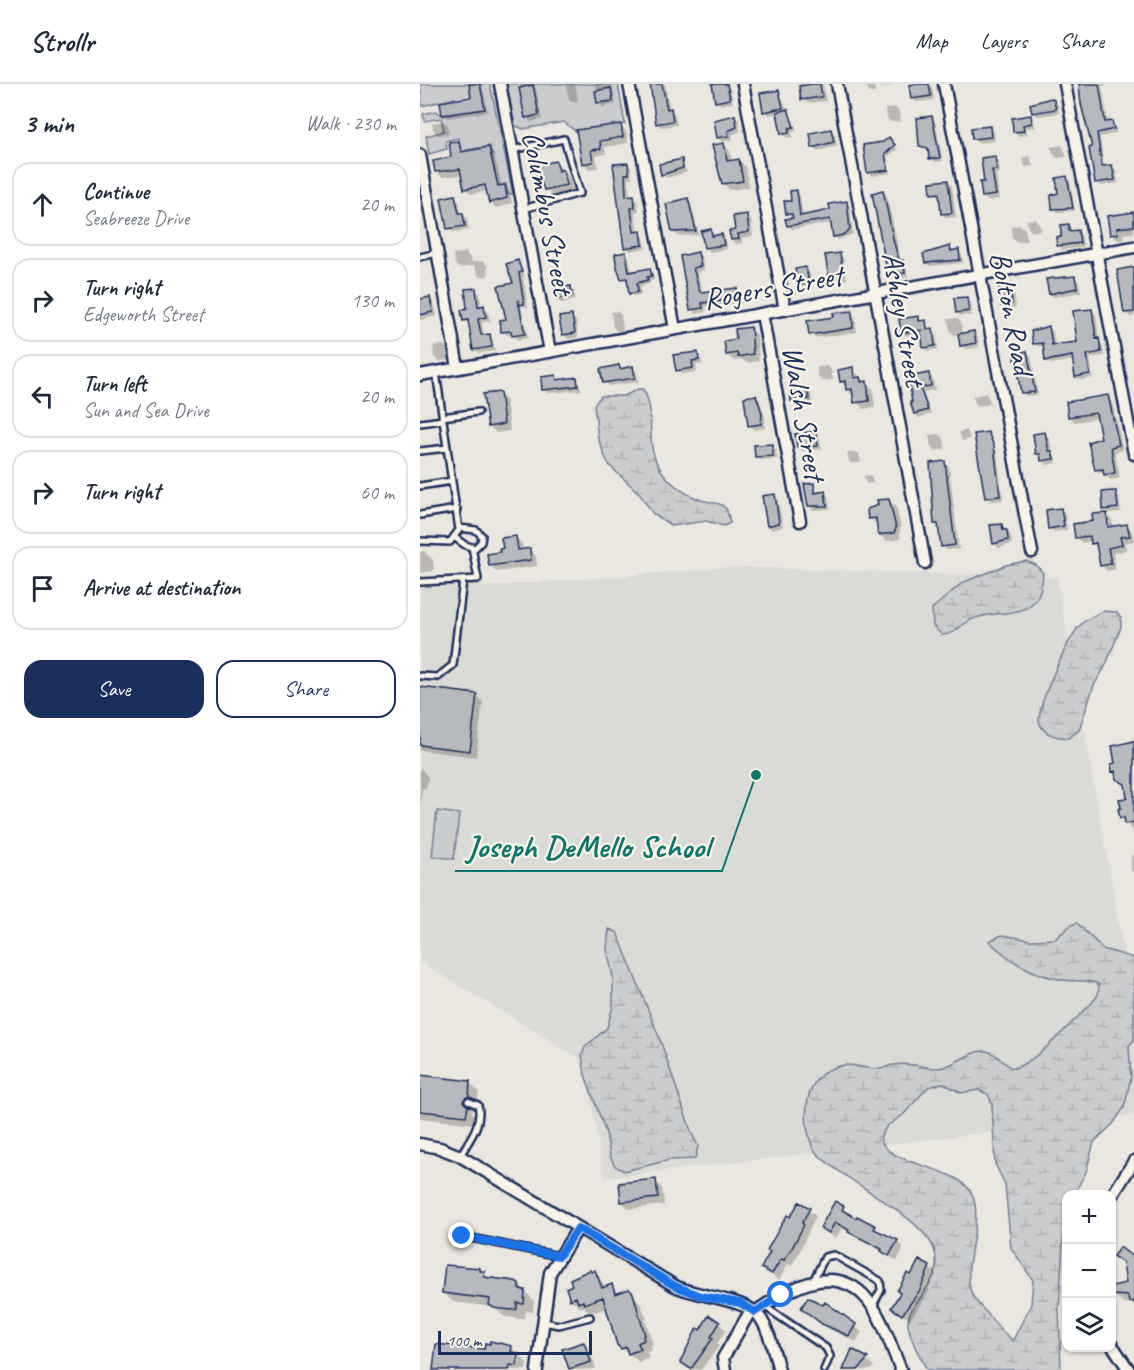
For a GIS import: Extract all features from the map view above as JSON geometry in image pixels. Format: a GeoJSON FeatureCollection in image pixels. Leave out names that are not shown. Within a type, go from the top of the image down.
{"type":"FeatureCollection","features":[{"type":"Feature","properties":{"kind":"street","name":"Columbus Street"},"geometry":{"type":"LineString","coordinates":[[500,84],[550,352]]}},
{"type":"Feature","properties":{"kind":"street"},"geometry":{"type":"LineString","coordinates":[[630,84],[675,329]]}},
{"type":"Feature","properties":{"kind":"street"},"geometry":{"type":"LineString","coordinates":[[743,84],[785,310]]}},
{"type":"Feature","properties":{"kind":"street","name":"Ashley Street"},"geometry":{"type":"LineString","coordinates":[[837,84],[925,563]]}},
{"type":"Feature","properties":{"kind":"street","name":"Bolton Road"},"geometry":{"type":"LineString","coordinates":[[944,84],[1032,552]]}},
{"type":"Feature","properties":{"kind":"street"},"geometry":{"type":"LineString","coordinates":[[1065,84],[1134,454]]}},
{"type":"Feature","properties":{"kind":"street"},"geometry":{"type":"LineString","coordinates":[[420,155],[458,368]]}},
{"type":"Feature","properties":{"kind":"street","name":"Rogers Street"},"geometry":{"type":"LineString","coordinates":[[420,375],[1134,247]]}},
{"type":"Feature","properties":{"kind":"street","name":"Walsh Street"},"geometry":{"type":"LineString","coordinates":[[762,314],[800,521]]}},
{"type":"Feature","properties":{"kind":"street"},"geometry":{"type":"LineString","coordinates":[[420,1144],[440,1148],[460,1156],[675,1286],[701,1296],[740,1303],[757,1309],[778,1370]]}},
{"type":"Feature","properties":{"kind":"street"},"geometry":{"type":"LineString","coordinates":[[1116,1190],[1134,1161]]}},
{"type":"Feature","properties":{"kind":"street"},"geometry":{"type":"LineString","coordinates":[[537,1370],[550,1273],[578,1228]]}},
{"type":"Feature","properties":{"kind":"street"},"geometry":{"type":"LineString","coordinates":[[725,1370],[723,1358],[757,1309],[784,1293],[813,1281],[827,1280],[850,1285],[872,1306],[901,1370]]}},
{"type":"Feature","properties":{"kind":"street"},"geometry":{"type":"LineString","coordinates":[[1116,1351],[1129,1370]]}},
{"type":"Feature","properties":{"kind":"lane"},"geometry":{"type":"LineString","coordinates":[[512,150],[564,139],[580,193],[523,209]]}},
{"type":"Feature","properties":{"kind":"lane"},"geometry":{"type":"LineString","coordinates":[[420,257],[437,254]]}},
{"type":"Feature","properties":{"kind":"lane"},"geometry":{"type":"LineString","coordinates":[[420,542],[450,542],[459,528],[436,372]]}},
{"type":"Feature","properties":{"kind":"lane"},"geometry":{"type":"LineString","coordinates":[[420,423],[478,412]]}},
{"type":"Feature","properties":{"kind":"lane"},"geometry":{"type":"LineString","coordinates":[[420,451],[447,448]]}},
{"type":"Feature","properties":{"kind":"lane"},"geometry":{"type":"LineString","coordinates":[[420,486],[452,481]]}},
{"type":"Feature","properties":{"kind":"lane"},"geometry":{"type":"LineString","coordinates":[[420,515],[457,509]]}},
{"type":"Feature","properties":{"kind":"lane"},"geometry":{"type":"LineString","coordinates":[[459,528],[476,530],[482,536],[481,543],[472,547]]}},
{"type":"Feature","properties":{"kind":"lane"},"geometry":{"type":"LineString","coordinates":[[454,537],[472,547]]}},
{"type":"Feature","properties":{"kind":"lane"},"geometry":{"type":"LineString","coordinates":[[420,582],[478,579],[472,547]]}},
{"type":"Feature","properties":{"kind":"lane"},"geometry":{"type":"LineString","coordinates":[[420,676],[438,677],[453,665],[463,580]]}},
{"type":"Feature","properties":{"kind":"lane"},"geometry":{"type":"LineString","coordinates":[[460,1156],[477,1126],[480,1114],[478,1105],[468,1101]]}},
{"type":"Feature","properties":{"kind":"lane"},"geometry":{"type":"LineString","coordinates":[[462,1236],[559,1256]]}},
{"type":"Feature","properties":{"kind":"lane"},"geometry":{"type":"LineString","coordinates":[[813,1281],[825,1257],[834,1255],[880,1281],[881,1290],[872,1306]]}},
{"type":"Feature","properties":{"kind":"lane"},"geometry":{"type":"LineString","coordinates":[[757,1309],[826,1348],[830,1356],[824,1370]]}},
{"type":"Feature","properties":{"kind":"lane"},"geometry":{"type":"LineString","coordinates":[[543,1322],[559,1324],[590,1317]]}},
{"type":"Feature","properties":{"kind":"shaded area"},"geometry":{"type":"Polygon","coordinates":[[[730,567],[1057,577],[1134,1009],[1134,1115],[605,1178],[584,1061],[420,962],[420,582],[482,577],[484,587],[730,567]]]}},
{"type":"Feature","properties":{"kind":"green space"},"geometry":{"type":"Polygon","coordinates":[[[420,84],[490,84],[513,194],[508,194],[506,184],[497,186],[490,146],[466,150],[466,160],[459,161],[458,138],[446,141],[447,149],[429,154],[426,136],[444,131],[441,118],[425,121],[423,114],[436,111],[443,116],[458,113],[455,98],[422,106],[420,84]]]}},
{"type":"Feature","properties":{"kind":"green space"},"geometry":{"type":"Polygon","coordinates":[[[507,84],[618,84],[625,124],[575,131],[564,122],[523,129],[514,125],[507,84]]]}},
{"type":"Feature","properties":{"kind":"green space"},"geometry":{"type":"Polygon","coordinates":[[[643,389],[648,399],[653,451],[656,462],[663,473],[687,494],[724,507],[730,523],[724,526],[706,521],[672,526],[653,514],[639,493],[610,466],[598,438],[594,405],[601,396],[624,396],[643,389]]]}},
{"type":"Feature","properties":{"kind":"green space"},"geometry":{"type":"Polygon","coordinates":[[[1026,561],[1036,565],[1043,573],[1041,589],[1029,606],[1020,610],[975,618],[947,634],[942,635],[933,626],[932,609],[962,583],[1006,565],[1026,561]]]}},
{"type":"Feature","properties":{"kind":"green space"},"geometry":{"type":"Polygon","coordinates":[[[1104,611],[1116,612],[1121,617],[1121,627],[1105,667],[1094,685],[1079,730],[1069,738],[1052,735],[1040,724],[1039,716],[1046,691],[1079,626],[1104,611]]]}},
{"type":"Feature","properties":{"kind":"green space"},"geometry":{"type":"Polygon","coordinates":[[[437,811],[459,814],[454,859],[432,856],[437,811]]]}},
{"type":"Feature","properties":{"kind":"green space"},"geometry":{"type":"Polygon","coordinates":[[[1077,923],[1103,949],[1134,958],[1134,1040],[1129,1046],[1131,1078],[1124,1108],[1113,1124],[1094,1142],[1086,1172],[1076,1190],[1062,1190],[1059,1308],[1061,1370],[927,1370],[913,1342],[908,1324],[913,1307],[931,1282],[935,1272],[934,1249],[917,1226],[903,1214],[829,1164],[816,1152],[811,1143],[806,1118],[809,1094],[821,1075],[845,1065],[881,1069],[904,1064],[935,1068],[949,1065],[983,1051],[993,1053],[1012,1068],[1031,1059],[1091,1004],[1098,995],[1099,985],[1087,981],[1063,980],[1032,971],[1006,956],[989,941],[1002,935],[1030,940],[1055,939],[1071,925],[1077,923]],[[943,1083],[928,1087],[903,1115],[887,1126],[880,1137],[885,1147],[895,1155],[954,1177],[965,1185],[973,1196],[976,1219],[969,1269],[971,1292],[978,1304],[1013,1340],[1031,1304],[1033,1280],[1011,1248],[1005,1184],[995,1164],[992,1104],[988,1094],[978,1090],[961,1093],[943,1083]]]}},
{"type":"Feature","properties":{"kind":"green space"},"geometry":{"type":"Polygon","coordinates":[[[609,929],[617,932],[659,1037],[698,1146],[695,1159],[670,1160],[624,1171],[615,1166],[610,1156],[606,1133],[585,1075],[582,1056],[585,1047],[607,1028],[613,1006],[613,977],[607,949],[609,929]]]}},
{"type":"Feature","properties":{"kind":"building"},"geometry":{"type":"Polygon","coordinates":[[[469,84],[480,84],[485,109],[442,115],[440,102],[471,97],[469,84]]]}},
{"type":"Feature","properties":{"kind":"building"},"geometry":{"type":"Polygon","coordinates":[[[650,84],[662,84],[667,109],[671,108],[673,121],[656,124],[650,84]]]}},
{"type":"Feature","properties":{"kind":"building"},"geometry":{"type":"Polygon","coordinates":[[[712,84],[727,84],[730,99],[715,102],[712,84]]]}},
{"type":"Feature","properties":{"kind":"building"},"geometry":{"type":"Polygon","coordinates":[[[820,84],[822,97],[801,100],[799,86],[820,84]]]}},
{"type":"Feature","properties":{"kind":"building"},"geometry":{"type":"Polygon","coordinates":[[[929,84],[931,96],[911,99],[909,85],[929,84]]]}},
{"type":"Feature","properties":{"kind":"building"},"geometry":{"type":"Polygon","coordinates":[[[1079,84],[1099,84],[1105,122],[1112,121],[1114,129],[1097,133],[1102,166],[1112,165],[1115,180],[1095,183],[1089,148],[1092,147],[1081,104],[1079,84]]]}},
{"type":"Feature","properties":{"kind":"building"},"geometry":{"type":"Polygon","coordinates":[[[533,85],[539,115],[525,118],[519,88],[533,85]]]}},
{"type":"Feature","properties":{"kind":"building"},"geometry":{"type":"Polygon","coordinates":[[[611,88],[613,101],[597,103],[595,91],[611,88]]]}},
{"type":"Feature","properties":{"kind":"building"},"geometry":{"type":"Polygon","coordinates":[[[779,90],[783,108],[763,112],[760,93],[779,90]]]}},
{"type":"Feature","properties":{"kind":"building"},"geometry":{"type":"Polygon","coordinates":[[[1051,98],[1054,100],[1056,109],[1032,113],[1030,104],[1051,98]]]}},
{"type":"Feature","properties":{"kind":"building"},"geometry":{"type":"Polygon","coordinates":[[[788,109],[794,127],[789,128],[789,133],[781,134],[777,112],[788,109]]]}},
{"type":"Feature","properties":{"kind":"building"},"geometry":{"type":"Polygon","coordinates":[[[735,115],[737,127],[728,131],[729,136],[717,138],[714,120],[735,115]]]}},
{"type":"Feature","properties":{"kind":"building"},"geometry":{"type":"Polygon","coordinates":[[[1031,115],[1032,123],[1023,125],[1024,131],[1013,132],[1012,118],[1031,115]]]}},
{"type":"Feature","properties":{"kind":"building"},"geometry":{"type":"Polygon","coordinates":[[[932,116],[940,158],[929,159],[928,148],[919,146],[917,118],[932,116]]]}},
{"type":"Feature","properties":{"kind":"building"},"geometry":{"type":"Polygon","coordinates":[[[621,124],[623,137],[600,141],[601,149],[591,150],[593,162],[582,164],[576,130],[621,124]]]}},
{"type":"Feature","properties":{"kind":"building"},"geometry":{"type":"Polygon","coordinates":[[[990,126],[991,137],[972,139],[971,128],[990,126]]]}},
{"type":"Feature","properties":{"kind":"building"},"geometry":{"type":"Polygon","coordinates":[[[831,129],[834,142],[812,148],[810,133],[831,129]]]}},
{"type":"Feature","properties":{"kind":"building"},"geometry":{"type":"Polygon","coordinates":[[[889,137],[895,145],[885,154],[888,170],[867,173],[863,145],[883,142],[889,137]]]}},
{"type":"Feature","properties":{"kind":"building"},"geometry":{"type":"Polygon","coordinates":[[[459,141],[461,152],[489,147],[498,186],[505,185],[507,198],[489,203],[485,185],[464,189],[460,169],[435,172],[433,161],[451,157],[449,142],[459,141]]]}},
{"type":"Feature","properties":{"kind":"building"},"geometry":{"type":"Polygon","coordinates":[[[724,143],[727,161],[739,159],[743,181],[722,184],[712,145],[724,143]]]}},
{"type":"Feature","properties":{"kind":"building"},"geometry":{"type":"Polygon","coordinates":[[[995,156],[997,170],[992,170],[996,195],[982,197],[980,182],[984,182],[981,158],[995,156]]]}},
{"type":"Feature","properties":{"kind":"building"},"geometry":{"type":"Polygon","coordinates":[[[682,159],[683,168],[661,175],[659,164],[682,159]]]}},
{"type":"Feature","properties":{"kind":"building"},"geometry":{"type":"Polygon","coordinates":[[[546,161],[546,163],[556,161],[559,171],[563,169],[567,185],[544,190],[542,184],[539,185],[534,163],[546,161]]]}},
{"type":"Feature","properties":{"kind":"building"},"geometry":{"type":"Polygon","coordinates":[[[628,163],[629,174],[625,174],[626,196],[634,195],[635,207],[631,208],[634,232],[641,231],[643,245],[624,248],[613,164],[628,163]]]}},
{"type":"Feature","properties":{"kind":"building"},"geometry":{"type":"Polygon","coordinates":[[[1067,176],[1073,208],[1052,209],[1051,195],[1058,193],[1056,178],[1067,176]]]}},
{"type":"Feature","properties":{"kind":"building"},"geometry":{"type":"Polygon","coordinates":[[[948,180],[952,213],[941,214],[939,193],[931,194],[930,182],[948,180]]]}},
{"type":"Feature","properties":{"kind":"building"},"geometry":{"type":"Polygon","coordinates":[[[797,190],[800,216],[830,210],[829,204],[847,201],[850,230],[843,235],[833,237],[830,219],[787,226],[785,219],[793,218],[792,214],[786,214],[784,201],[791,201],[790,191],[797,190]]]}},
{"type":"Feature","properties":{"kind":"building"},"geometry":{"type":"Polygon","coordinates":[[[883,190],[894,243],[899,260],[903,260],[905,273],[888,276],[872,193],[883,190]]]}},
{"type":"Feature","properties":{"kind":"building"},"geometry":{"type":"Polygon","coordinates":[[[455,195],[459,213],[463,213],[465,226],[447,229],[441,198],[455,195]]]}},
{"type":"Feature","properties":{"kind":"building"},"geometry":{"type":"Polygon","coordinates":[[[688,198],[696,231],[672,232],[666,204],[688,198]]]}},
{"type":"Feature","properties":{"kind":"building"},"geometry":{"type":"Polygon","coordinates":[[[1134,212],[1134,226],[1117,228],[1118,234],[1110,235],[1107,216],[1134,212]]]}},
{"type":"Feature","properties":{"kind":"building"},"geometry":{"type":"Polygon","coordinates":[[[747,214],[749,232],[738,234],[739,239],[731,240],[729,231],[735,230],[733,216],[747,214]]]}},
{"type":"Feature","properties":{"kind":"building"},"geometry":{"type":"Polygon","coordinates":[[[1069,224],[1069,231],[1078,230],[1080,243],[1057,246],[1057,237],[1061,237],[1061,225],[1069,224]]]}},
{"type":"Feature","properties":{"kind":"building"},"geometry":{"type":"Polygon","coordinates":[[[711,229],[712,236],[722,234],[724,245],[704,248],[701,231],[711,229]]]}},
{"type":"Feature","properties":{"kind":"building"},"geometry":{"type":"Polygon","coordinates":[[[950,246],[951,251],[959,249],[960,260],[925,263],[923,254],[950,246]]]}},
{"type":"Feature","properties":{"kind":"building"},"geometry":{"type":"Polygon","coordinates":[[[626,252],[629,272],[650,268],[652,276],[647,277],[648,280],[637,283],[638,292],[629,294],[627,278],[621,279],[615,254],[626,252]]]}},
{"type":"Feature","properties":{"kind":"building"},"geometry":{"type":"Polygon","coordinates":[[[698,252],[701,266],[693,268],[700,292],[737,288],[738,299],[702,303],[703,308],[690,310],[680,256],[698,252]]]}},
{"type":"Feature","properties":{"kind":"building"},"geometry":{"type":"Polygon","coordinates":[[[840,253],[843,275],[829,278],[825,255],[840,253]]]}},
{"type":"Feature","properties":{"kind":"building"},"geometry":{"type":"Polygon","coordinates":[[[518,260],[522,272],[519,273],[524,304],[520,305],[518,300],[525,334],[512,336],[511,331],[501,332],[500,320],[506,319],[498,286],[513,283],[506,264],[518,260]]]}},
{"type":"Feature","properties":{"kind":"building"},"geometry":{"type":"Polygon","coordinates":[[[806,267],[809,283],[797,285],[795,269],[806,267]]]}},
{"type":"Feature","properties":{"kind":"building"},"geometry":{"type":"Polygon","coordinates":[[[1134,267],[1134,312],[1124,313],[1117,270],[1134,267]]]}},
{"type":"Feature","properties":{"kind":"building"},"geometry":{"type":"Polygon","coordinates":[[[1075,276],[1077,288],[1049,294],[1046,279],[1075,276]]]}},
{"type":"Feature","properties":{"kind":"building"},"geometry":{"type":"Polygon","coordinates":[[[571,286],[572,296],[556,299],[554,289],[571,286]]]}},
{"type":"Feature","properties":{"kind":"building"},"geometry":{"type":"Polygon","coordinates":[[[1010,286],[1012,304],[1001,306],[999,288],[1010,286]]]}},
{"type":"Feature","properties":{"kind":"building"},"geometry":{"type":"Polygon","coordinates":[[[476,288],[478,307],[484,305],[486,317],[478,319],[481,335],[490,334],[492,347],[473,350],[468,320],[463,321],[461,310],[467,308],[465,289],[476,288]]]}},
{"type":"Feature","properties":{"kind":"building"},"geometry":{"type":"Polygon","coordinates":[[[430,297],[433,312],[420,315],[420,299],[430,297]]]}},
{"type":"Feature","properties":{"kind":"building"},"geometry":{"type":"Polygon","coordinates":[[[967,297],[969,311],[956,313],[954,298],[967,297]]]}},
{"type":"Feature","properties":{"kind":"building"},"geometry":{"type":"Polygon","coordinates":[[[1092,309],[1096,339],[1099,338],[1101,352],[1087,355],[1090,374],[1075,377],[1072,356],[1045,361],[1043,343],[1033,344],[1031,331],[1049,326],[1052,345],[1077,342],[1073,311],[1092,309]]]}},
{"type":"Feature","properties":{"kind":"building"},"geometry":{"type":"Polygon","coordinates":[[[852,311],[853,328],[809,335],[807,321],[834,317],[833,313],[852,311]]]}},
{"type":"Feature","properties":{"kind":"building"},"geometry":{"type":"Polygon","coordinates":[[[572,315],[575,333],[562,335],[559,317],[572,315]]]}},
{"type":"Feature","properties":{"kind":"building"},"geometry":{"type":"Polygon","coordinates":[[[919,316],[919,321],[926,320],[927,329],[933,328],[935,346],[923,348],[921,330],[901,333],[899,319],[919,316]]]}},
{"type":"Feature","properties":{"kind":"building"},"geometry":{"type":"Polygon","coordinates":[[[751,327],[753,354],[738,357],[737,353],[726,355],[724,341],[736,339],[735,329],[751,327]]]}},
{"type":"Feature","properties":{"kind":"building"},"geometry":{"type":"Polygon","coordinates":[[[974,331],[976,343],[960,346],[958,334],[974,331]]]}},
{"type":"Feature","properties":{"kind":"building"},"geometry":{"type":"Polygon","coordinates":[[[1027,351],[1035,392],[1021,393],[1014,353],[1027,351]]]}},
{"type":"Feature","properties":{"kind":"building"},"geometry":{"type":"Polygon","coordinates":[[[698,352],[699,360],[692,361],[693,368],[676,371],[673,355],[698,352]]]}},
{"type":"Feature","properties":{"kind":"building"},"geometry":{"type":"Polygon","coordinates":[[[619,365],[620,369],[633,366],[635,378],[603,383],[600,369],[619,365]]]}},
{"type":"Feature","properties":{"kind":"building"},"geometry":{"type":"Polygon","coordinates":[[[853,367],[854,378],[860,377],[861,382],[867,381],[869,401],[854,403],[852,389],[846,390],[845,381],[840,382],[838,370],[853,367]]]}},
{"type":"Feature","properties":{"kind":"building"},"geometry":{"type":"Polygon","coordinates":[[[929,373],[931,386],[920,388],[928,410],[914,414],[910,402],[912,402],[908,377],[929,373]]]}},
{"type":"Feature","properties":{"kind":"building"},"geometry":{"type":"Polygon","coordinates":[[[556,375],[557,380],[577,377],[578,386],[542,390],[541,377],[556,375]]]}},
{"type":"Feature","properties":{"kind":"building"},"geometry":{"type":"Polygon","coordinates":[[[807,389],[809,399],[791,401],[790,391],[807,389]]]}},
{"type":"Feature","properties":{"kind":"building"},"geometry":{"type":"Polygon","coordinates":[[[500,392],[504,424],[488,427],[483,394],[500,392]]]}},
{"type":"Feature","properties":{"kind":"building"},"geometry":{"type":"Polygon","coordinates":[[[756,395],[762,413],[761,424],[748,426],[744,397],[756,395]]]}},
{"type":"Feature","properties":{"kind":"building"},"geometry":{"type":"Polygon","coordinates":[[[1108,395],[1119,445],[1111,447],[1115,473],[1104,475],[1103,469],[1095,470],[1088,442],[1101,438],[1096,413],[1068,417],[1066,402],[1108,395]]]}},
{"type":"Feature","properties":{"kind":"building"},"geometry":{"type":"Polygon","coordinates":[[[816,431],[818,446],[797,447],[795,434],[816,431]]]}},
{"type":"Feature","properties":{"kind":"building"},"geometry":{"type":"Polygon","coordinates":[[[988,432],[994,446],[1000,496],[985,498],[974,434],[988,432]]]}},
{"type":"Feature","properties":{"kind":"building"},"geometry":{"type":"Polygon","coordinates":[[[1045,432],[1049,451],[1052,451],[1054,459],[1041,461],[1040,454],[1036,454],[1033,434],[1045,432]]]}},
{"type":"Feature","properties":{"kind":"building"},"geometry":{"type":"Polygon","coordinates":[[[773,444],[773,456],[755,457],[754,445],[773,444]]]}},
{"type":"Feature","properties":{"kind":"building"},"geometry":{"type":"Polygon","coordinates":[[[945,461],[955,545],[941,547],[938,524],[934,524],[930,463],[945,461]]]}},
{"type":"Feature","properties":{"kind":"building"},"geometry":{"type":"Polygon","coordinates":[[[814,483],[815,493],[825,491],[827,506],[808,506],[804,484],[814,483]]]}},
{"type":"Feature","properties":{"kind":"building"},"geometry":{"type":"Polygon","coordinates":[[[1116,491],[1118,508],[1103,510],[1102,492],[1116,491]]]}},
{"type":"Feature","properties":{"kind":"building"},"geometry":{"type":"Polygon","coordinates":[[[775,494],[779,523],[767,526],[762,496],[775,494]]]}},
{"type":"Feature","properties":{"kind":"building"},"geometry":{"type":"Polygon","coordinates":[[[889,499],[896,528],[894,533],[878,535],[876,518],[868,519],[867,509],[878,505],[877,500],[889,499]]]}},
{"type":"Feature","properties":{"kind":"building"},"geometry":{"type":"Polygon","coordinates":[[[1061,508],[1064,526],[1048,529],[1046,510],[1061,508]]]}},
{"type":"Feature","properties":{"kind":"building"},"geometry":{"type":"Polygon","coordinates":[[[1107,513],[1108,527],[1127,524],[1130,536],[1120,537],[1122,545],[1108,548],[1111,564],[1100,566],[1096,543],[1091,544],[1090,536],[1075,538],[1073,524],[1093,521],[1092,514],[1107,513]]]}},
{"type":"Feature","properties":{"kind":"building"},"geometry":{"type":"Polygon","coordinates":[[[1002,524],[1003,530],[1007,530],[1008,540],[993,544],[990,525],[1002,524]]]}},
{"type":"Feature","properties":{"kind":"building"},"geometry":{"type":"Polygon","coordinates":[[[516,536],[518,550],[530,548],[531,560],[489,566],[487,554],[500,552],[499,549],[503,548],[501,538],[516,536]]]}},
{"type":"Feature","properties":{"kind":"building"},"geometry":{"type":"Polygon","coordinates":[[[420,687],[477,694],[470,751],[420,745],[420,687]]]}},
{"type":"Feature","properties":{"kind":"building"},"geometry":{"type":"Polygon","coordinates":[[[1134,741],[1134,822],[1125,824],[1124,817],[1120,818],[1118,809],[1121,808],[1119,799],[1127,798],[1125,784],[1116,779],[1115,771],[1112,772],[1111,764],[1115,763],[1112,746],[1134,741]]]}},
{"type":"Feature","properties":{"kind":"building"},"geometry":{"type":"Polygon","coordinates":[[[420,1075],[470,1081],[469,1096],[463,1101],[468,1106],[466,1116],[420,1111],[420,1075]]]}},
{"type":"Feature","properties":{"kind":"building"},"geometry":{"type":"Polygon","coordinates":[[[656,1179],[658,1198],[621,1202],[619,1183],[656,1179]]]}},
{"type":"Feature","properties":{"kind":"building"},"geometry":{"type":"Polygon","coordinates":[[[835,1201],[844,1206],[842,1210],[876,1226],[874,1229],[898,1240],[889,1256],[881,1251],[882,1249],[848,1232],[849,1230],[835,1222],[829,1233],[820,1228],[835,1201]]]}},
{"type":"Feature","properties":{"kind":"building"},"geometry":{"type":"Polygon","coordinates":[[[799,1202],[810,1208],[802,1223],[804,1225],[791,1250],[784,1260],[781,1259],[772,1274],[761,1268],[770,1252],[767,1250],[787,1215],[790,1217],[799,1202]]]}},
{"type":"Feature","properties":{"kind":"building"},"geometry":{"type":"Polygon","coordinates":[[[1120,1247],[1134,1258],[1134,1302],[1129,1302],[1128,1296],[1116,1295],[1116,1285],[1126,1283],[1123,1263],[1116,1258],[1116,1252],[1120,1247]]]}},
{"type":"Feature","properties":{"kind":"building"},"geometry":{"type":"Polygon","coordinates":[[[919,1260],[930,1266],[920,1290],[902,1315],[891,1308],[900,1293],[897,1291],[907,1273],[911,1275],[919,1260]]]}},
{"type":"Feature","properties":{"kind":"building"},"geometry":{"type":"Polygon","coordinates":[[[445,1265],[480,1268],[480,1271],[485,1271],[484,1277],[515,1281],[519,1283],[519,1289],[525,1290],[524,1304],[517,1303],[517,1309],[511,1310],[494,1308],[489,1305],[490,1299],[442,1293],[445,1265]]]}},
{"type":"Feature","properties":{"kind":"building"},"geometry":{"type":"Polygon","coordinates":[[[590,1270],[591,1272],[595,1270],[602,1288],[612,1284],[615,1294],[629,1289],[633,1293],[645,1335],[644,1340],[638,1343],[641,1349],[628,1354],[626,1347],[621,1349],[617,1345],[603,1297],[584,1304],[583,1301],[578,1303],[576,1297],[570,1300],[566,1288],[572,1285],[570,1279],[590,1270]]]}},
{"type":"Feature","properties":{"kind":"building"},"geometry":{"type":"Polygon","coordinates":[[[808,1297],[823,1305],[825,1302],[856,1324],[849,1336],[822,1324],[801,1308],[808,1297]]]}},
{"type":"Feature","properties":{"kind":"building"},"geometry":{"type":"Polygon","coordinates":[[[709,1315],[720,1322],[711,1337],[713,1338],[691,1369],[680,1362],[697,1328],[700,1330],[709,1315]]]}},
{"type":"Feature","properties":{"kind":"building"},"geometry":{"type":"Polygon","coordinates":[[[490,1341],[512,1346],[511,1352],[518,1353],[517,1366],[510,1365],[509,1370],[433,1370],[436,1344],[484,1349],[485,1343],[490,1344],[490,1341]]]}},
{"type":"Feature","properties":{"kind":"building"},"geometry":{"type":"Polygon","coordinates":[[[584,1342],[591,1362],[569,1369],[562,1349],[584,1342]]]}},
{"type":"Feature","properties":{"kind":"building"},"geometry":{"type":"Polygon","coordinates":[[[852,1349],[868,1358],[858,1370],[843,1370],[852,1349]]]}},
{"type":"Feature","properties":{"kind":"place","name":"Joseph DeMello School"},"geometry":{"type":"Point","coordinates":[756,775]}},
{"type":"Feature","properties":{"kind":"route"},"geometry":{"type":"LineString","coordinates":[[462,1236],[559,1256],[578,1228],[675,1286],[701,1296],[740,1303],[755,1312],[781,1295]]}}]}
